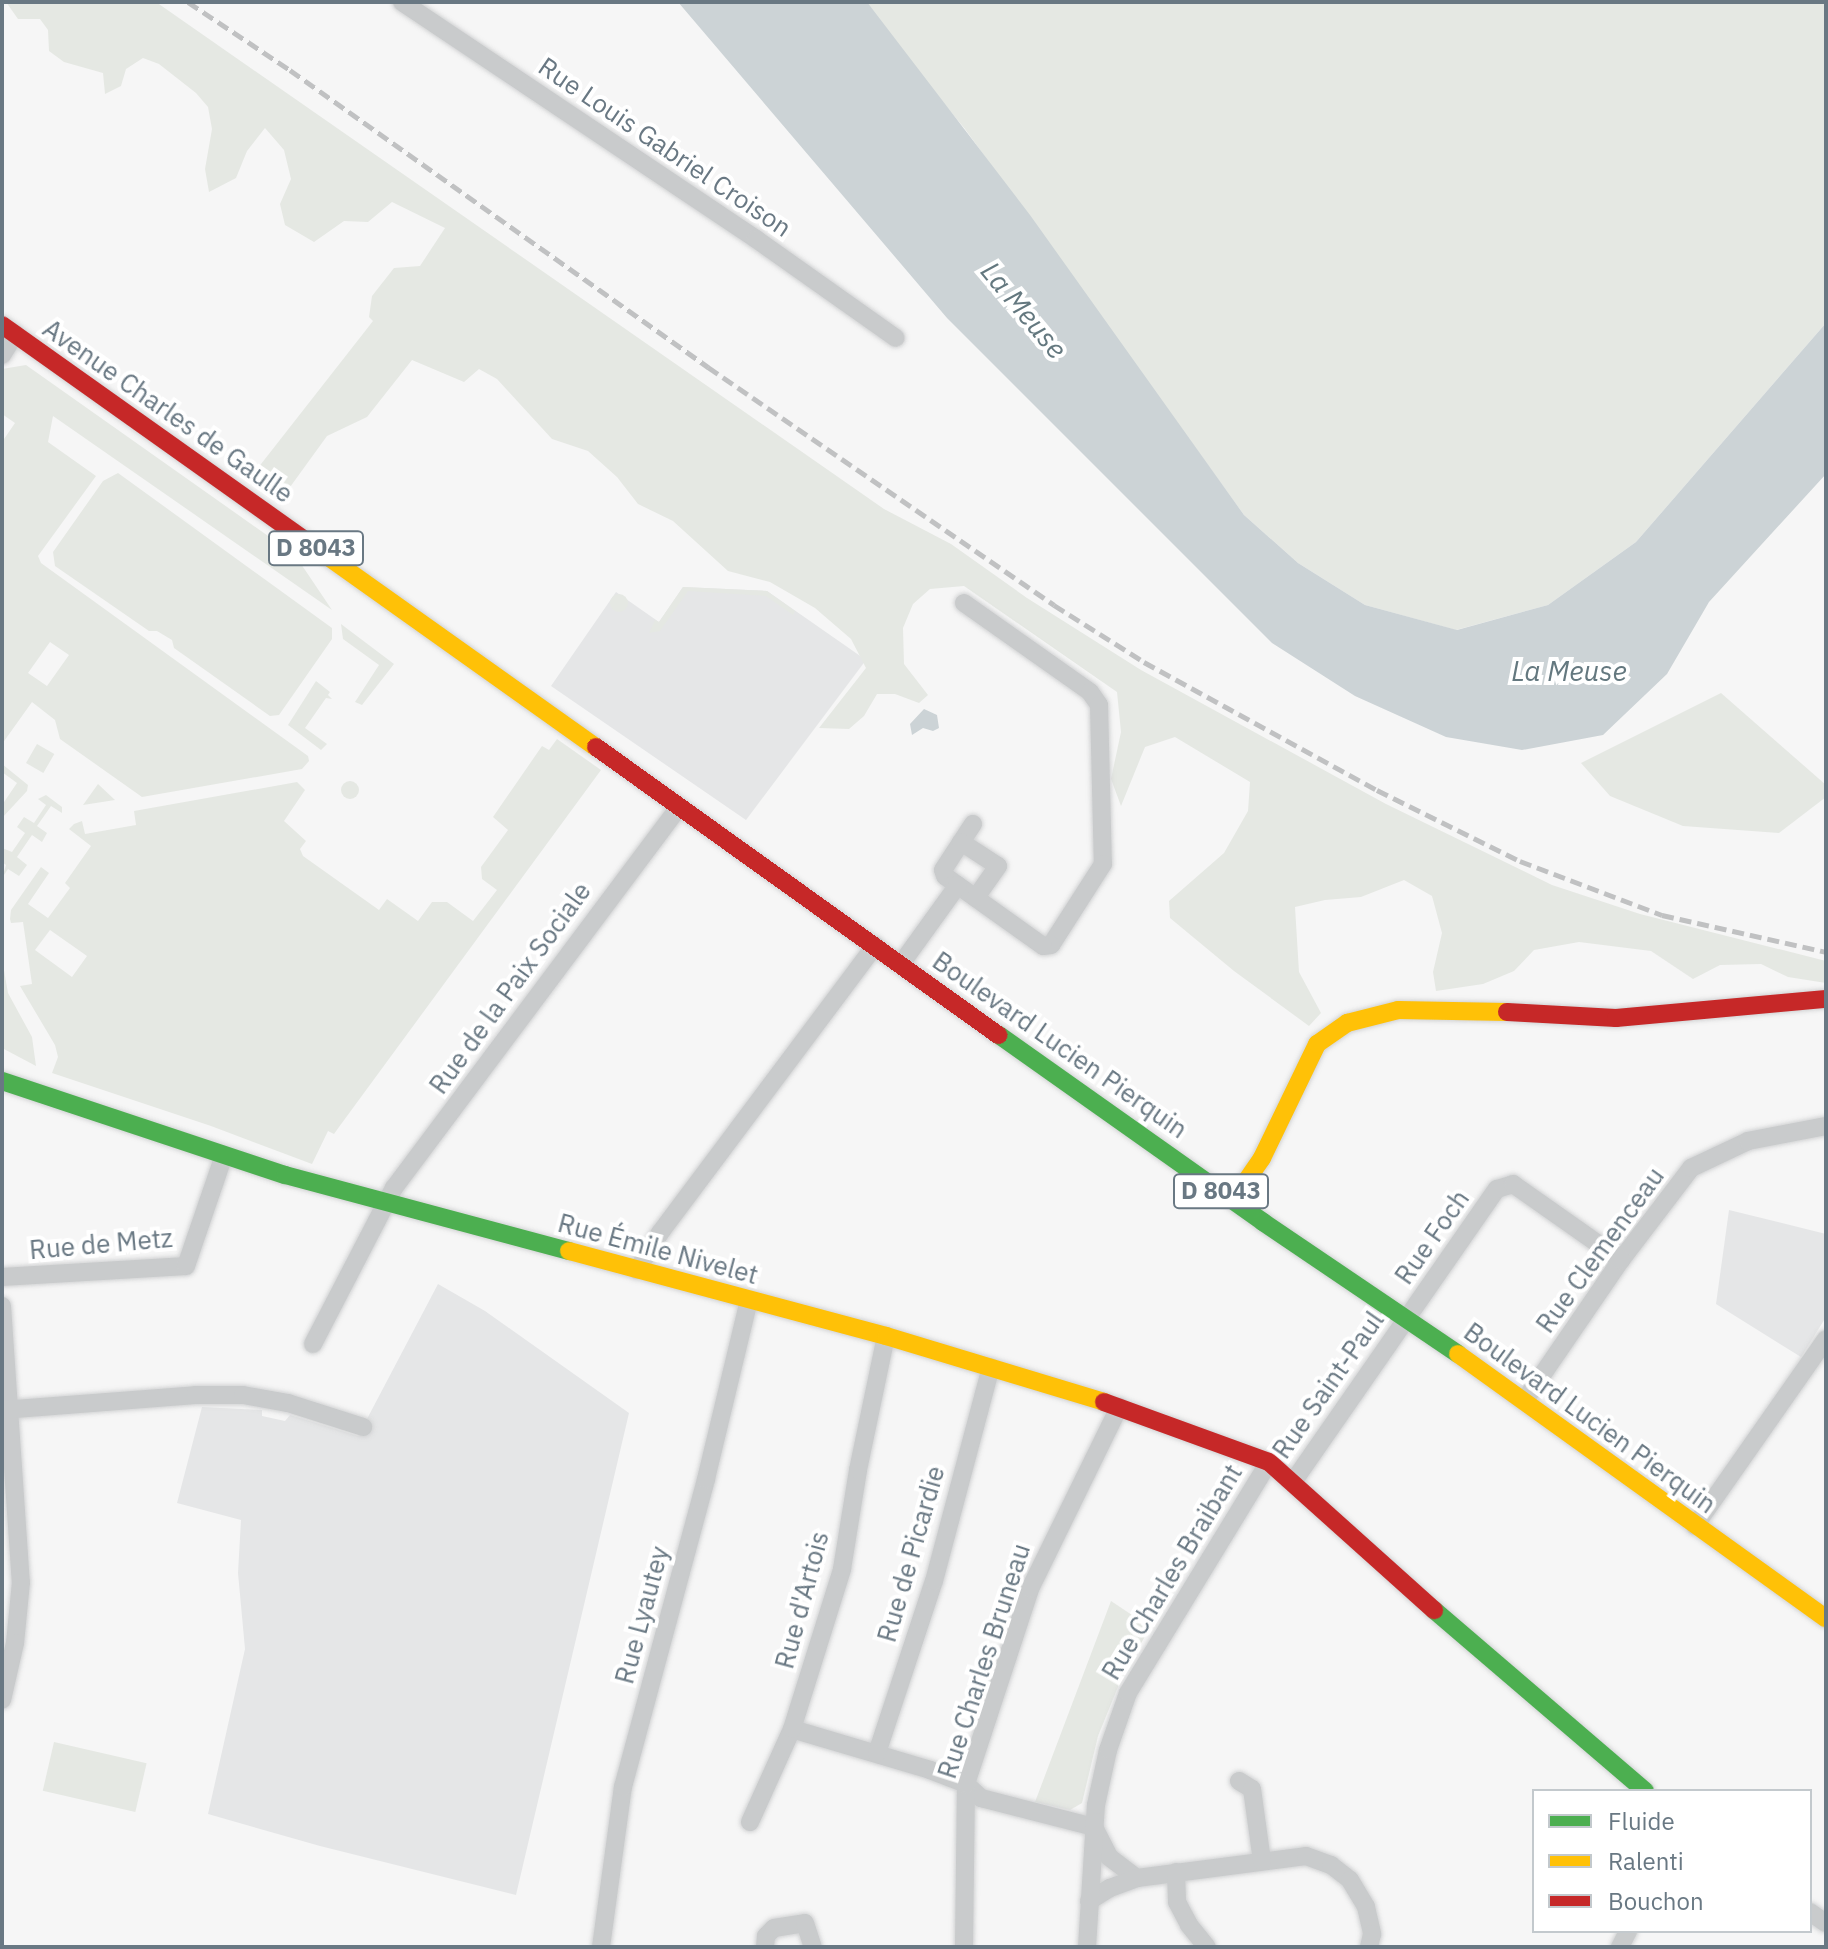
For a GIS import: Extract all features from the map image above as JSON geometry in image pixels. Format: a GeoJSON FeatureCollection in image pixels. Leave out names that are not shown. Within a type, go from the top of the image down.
{"type":"FeatureCollection","features":[{"type":"Feature","properties":{"kind":"street","name":"Rue Louis Gabriel Croison"},"geometry":{"type":"LineString","coordinates":[[402,2],[756,239],[896,338]]}},
{"type":"Feature","properties":{"kind":"street"},"geometry":{"type":"LineString","coordinates":[[2,355],[9,330]]}},
{"type":"Feature","properties":{"kind":"street","name":"Avenue Charles de Gaulle"},"geometry":{"type":"LineString","coordinates":[[9,330],[617,763]]}},
{"type":"Feature","properties":{"kind":"street"},"geometry":{"type":"LineString","coordinates":[[964,603],[1090,692],[1099,705],[1103,864],[1051,945],[1043,946],[945,876],[943,870],[973,824]]}},
{"type":"Feature","properties":{"kind":"street","name":"Boulevard Lucien Pierquin"},"geometry":{"type":"LineString","coordinates":[[617,763],[1233,1200],[1525,1400],[1826,1618]]}},
{"type":"Feature","properties":{"kind":"street","name":"Rue de la Paix Sociale"},"geometry":{"type":"LineString","coordinates":[[313,1344],[386,1203],[679,807]]}},
{"type":"Feature","properties":{"kind":"street"},"geometry":{"type":"LineString","coordinates":[[961,842],[998,866],[976,898]]}},
{"type":"Feature","properties":{"kind":"street"},"geometry":{"type":"LineString","coordinates":[[901,964],[958,885]]}},
{"type":"Feature","properties":{"kind":"street"},"geometry":{"type":"LineString","coordinates":[[637,1270],[660,1233],[875,946]]}},
{"type":"Feature","properties":{"kind":"street"},"geometry":{"type":"LineString","coordinates":[[1233,1200],[1262,1158],[1317,1044],[1347,1023],[1398,1010],[1451,1009],[1616,1018],[1826,999]]}},
{"type":"Feature","properties":{"kind":"street","name":"Rue Émile Nivelet"},"geometry":{"type":"LineString","coordinates":[[2,1081],[224,1155],[386,1203],[886,1336],[991,1367],[1119,1407],[1269,1462],[1374,1559],[1643,1789]]}},
{"type":"Feature","properties":{"kind":"street","name":"Rue Clemenceau"},"geometry":{"type":"LineString","coordinates":[[1525,1400],[1621,1260],[1691,1168],[1748,1141],[1826,1126]]}},
{"type":"Feature","properties":{"kind":"street","name":"Rue de Metz"},"geometry":{"type":"LineString","coordinates":[[2,1277],[186,1266],[224,1155]]}},
{"type":"Feature","properties":{"kind":"street","name":"Rue Foch"},"geometry":{"type":"LineString","coordinates":[[1407,1319],[1497,1189],[1513,1184],[1621,1260]]}},
{"type":"Feature","properties":{"kind":"street","name":"Rue Lyautey"},"geometry":{"type":"LineString","coordinates":[[601,1947],[623,1787],[706,1479],[749,1300]]}},
{"type":"Feature","properties":{"kind":"street"},"geometry":{"type":"LineString","coordinates":[[2,1306],[5,1410],[21,1582],[15,1643],[2,1700]]}},
{"type":"Feature","properties":{"kind":"street","name":"Rue Saint-Paul"},"geometry":{"type":"LineString","coordinates":[[1293,1482],[1407,1319]]}},
{"type":"Feature","properties":{"kind":"street","name":"Rue d'Artois"},"geometry":{"type":"LineString","coordinates":[[750,1822],[792,1729],[842,1569],[858,1470],[886,1336]]}},
{"type":"Feature","properties":{"kind":"street"},"geometry":{"type":"LineString","coordinates":[[1695,1526],[1826,1339]]}},
{"type":"Feature","properties":{"kind":"street","name":"Rue de Picardie"},"geometry":{"type":"LineString","coordinates":[[877,1753],[934,1581],[991,1367]]}},
{"type":"Feature","properties":{"kind":"street"},"geometry":{"type":"LineString","coordinates":[[5,1410],[195,1395],[243,1395],[288,1403],[363,1427]]}},
{"type":"Feature","properties":{"kind":"street","name":"Rue Charles Bruneau"},"geometry":{"type":"LineString","coordinates":[[964,1947],[966,1784],[1030,1589],[1119,1407]]}},
{"type":"Feature","properties":{"kind":"street","name":"Rue Charles Braibant"},"geometry":{"type":"LineString","coordinates":[[1087,1947],[1094,1827],[1108,1750],[1128,1693],[1269,1462]]}},
{"type":"Feature","properties":{"kind":"street"},"geometry":{"type":"LineString","coordinates":[[792,1729],[877,1753],[966,1784],[981,1798],[1094,1827],[1109,1857],[1137,1878]]}},
{"type":"Feature","properties":{"kind":"street"},"geometry":{"type":"LineString","coordinates":[[1239,1781],[1252,1789],[1262,1861]]}},
{"type":"Feature","properties":{"kind":"street"},"geometry":{"type":"LineString","coordinates":[[1089,1901],[1110,1888],[1137,1878],[1306,1856],[1331,1865],[1350,1880],[1366,1907],[1372,1934],[1369,1947]]}},
{"type":"Feature","properties":{"kind":"street"},"geometry":{"type":"LineString","coordinates":[[1176,1872],[1177,1902],[1189,1925],[1207,1947]]}},
{"type":"Feature","properties":{"kind":"street"},"geometry":{"type":"LineString","coordinates":[[765,1947],[766,1936],[774,1928],[805,1923],[813,1947]]}},
{"type":"Feature","properties":{"kind":"shaded area"},"geometry":{"type":"Polygon","coordinates":[[[6,2],[156,2],[884,509],[951,544],[1027,598],[1141,670],[1386,804],[1552,885],[1640,914],[1826,961],[1826,983],[1788,977],[1761,964],[1720,965],[1693,979],[1651,951],[1579,942],[1534,950],[1514,971],[1483,984],[1436,991],[1433,972],[1442,933],[1432,896],[1404,880],[1361,897],[1325,900],[1295,907],[1299,972],[1321,1013],[1309,1026],[1234,971],[1170,918],[1169,901],[1224,853],[1248,811],[1250,782],[1175,737],[1145,747],[1121,806],[1111,779],[1121,732],[1117,692],[964,586],[930,589],[913,604],[903,628],[904,664],[928,695],[919,703],[895,694],[877,694],[864,716],[849,729],[819,728],[866,668],[851,639],[815,608],[770,582],[728,571],[673,521],[638,504],[617,477],[588,451],[552,439],[497,379],[479,369],[464,382],[412,360],[367,417],[327,436],[285,494],[254,473],[373,321],[369,317],[372,296],[394,268],[420,266],[445,228],[392,202],[368,222],[344,221],[314,242],[285,225],[280,204],[291,179],[284,150],[265,128],[247,151],[236,178],[209,192],[205,169],[212,129],[208,107],[196,93],[159,64],[143,58],[126,69],[121,86],[105,94],[103,73],[64,62],[49,51],[48,30],[40,19],[18,19],[6,2]]]}},
{"type":"Feature","properties":{"kind":"shaded area"},"geometry":{"type":"Polygon","coordinates":[[[860,2],[1826,2],[1826,323],[1636,542],[1548,605],[1456,630],[1365,605],[1298,563],[1244,515],[965,129],[860,2]]]}},
{"type":"Feature","properties":{"kind":"shaded area"},"geometry":{"type":"Polygon","coordinates":[[[26,365],[295,555],[332,610],[53,416],[48,442],[96,476],[38,556],[41,563],[308,756],[309,761],[302,769],[142,797],[60,739],[55,720],[32,702],[2,744],[2,442],[15,423],[2,414],[2,369],[26,365]],[[50,642],[28,673],[47,686],[69,655],[50,642]]]}},
{"type":"Feature","properties":{"kind":"shaded area"},"geometry":{"type":"Polygon","coordinates":[[[118,473],[332,628],[332,639],[279,715],[270,716],[174,648],[172,640],[157,631],[149,631],[55,566],[53,552],[103,481],[118,473]]]}},
{"type":"Feature","properties":{"kind":"shaded area"},"geometry":{"type":"Polygon","coordinates":[[[683,587],[767,591],[866,660],[746,820],[551,686],[616,592],[659,622],[683,587]]]}},
{"type":"Feature","properties":{"kind":"shaded area"},"geometry":{"type":"Polygon","coordinates":[[[683,587],[767,591],[795,611],[793,615],[766,596],[688,591],[660,631],[649,633],[655,620],[659,622],[683,587]]]}},
{"type":"Feature","properties":{"kind":"shaded area"},"geometry":{"type":"Polygon","coordinates":[[[619,594],[628,603],[619,612],[610,603],[619,594]]]}},
{"type":"Feature","properties":{"kind":"shaded area"},"geometry":{"type":"Polygon","coordinates":[[[341,624],[394,664],[362,705],[355,702],[379,665],[343,639],[341,624]]]}},
{"type":"Feature","properties":{"kind":"shaded area"},"geometry":{"type":"Polygon","coordinates":[[[316,681],[330,692],[328,695],[332,699],[326,698],[305,728],[327,744],[321,750],[288,725],[316,681]]]}},
{"type":"Feature","properties":{"kind":"shaded area"},"geometry":{"type":"Polygon","coordinates":[[[1721,693],[1826,785],[1826,797],[1779,833],[1683,826],[1610,796],[1581,763],[1721,693]]]}},
{"type":"Feature","properties":{"kind":"shaded area"},"geometry":{"type":"Polygon","coordinates":[[[557,739],[601,770],[334,1134],[328,1131],[312,1164],[211,1126],[52,1073],[58,1057],[55,1045],[20,986],[32,984],[23,922],[11,923],[10,919],[11,910],[41,867],[49,873],[28,904],[48,918],[70,888],[65,883],[91,846],[69,829],[74,824],[82,821],[85,834],[136,825],[134,811],[297,782],[305,790],[284,821],[306,841],[300,849],[303,856],[379,910],[387,899],[418,921],[432,902],[447,902],[473,921],[497,890],[482,879],[481,867],[508,830],[493,817],[542,746],[549,750],[557,739]],[[50,930],[35,950],[72,977],[87,956],[50,930]]]}},
{"type":"Feature","properties":{"kind":"shaded area"},"geometry":{"type":"Polygon","coordinates":[[[37,744],[54,754],[43,773],[26,763],[37,744]]]}},
{"type":"Feature","properties":{"kind":"shaded area"},"geometry":{"type":"Polygon","coordinates":[[[2,764],[28,785],[27,791],[2,818],[2,805],[17,783],[2,772],[2,764]]]}},
{"type":"Feature","properties":{"kind":"shaded area"},"geometry":{"type":"Polygon","coordinates":[[[350,781],[359,790],[350,799],[341,790],[350,781]]]}},
{"type":"Feature","properties":{"kind":"shaded area"},"geometry":{"type":"Polygon","coordinates":[[[98,784],[115,800],[83,805],[98,784]]]}},
{"type":"Feature","properties":{"kind":"shaded area"},"geometry":{"type":"Polygon","coordinates":[[[46,795],[62,807],[62,813],[51,806],[37,826],[47,833],[42,842],[32,835],[17,857],[27,865],[19,876],[8,869],[2,878],[6,865],[2,862],[2,848],[12,852],[25,833],[17,827],[24,817],[34,823],[46,805],[38,799],[46,795]]]}},
{"type":"Feature","properties":{"kind":"shaded area"},"geometry":{"type":"Polygon","coordinates":[[[2,959],[8,993],[32,1037],[36,1066],[2,1048],[2,959]]]}},
{"type":"Feature","properties":{"kind":"shaded area"},"geometry":{"type":"Polygon","coordinates":[[[1729,1210],[1826,1234],[1826,1317],[1801,1357],[1716,1304],[1729,1210]]]}},
{"type":"Feature","properties":{"kind":"shaded area"},"geometry":{"type":"Polygon","coordinates":[[[438,1284],[485,1311],[629,1413],[516,1895],[320,1846],[208,1814],[245,1649],[238,1573],[241,1520],[177,1503],[202,1407],[262,1410],[262,1416],[285,1421],[290,1415],[358,1436],[438,1284]]]}},
{"type":"Feature","properties":{"kind":"shaded area"},"geometry":{"type":"Polygon","coordinates":[[[1111,1601],[1150,1627],[1120,1682],[1098,1736],[1082,1803],[1070,1810],[1035,1802],[1111,1601]]]}},
{"type":"Feature","properties":{"kind":"shaded area"},"geometry":{"type":"Polygon","coordinates":[[[54,1742],[147,1763],[135,1812],[43,1791],[54,1742]]]}},
{"type":"Feature","properties":{"kind":"water","name":"La Meuse"},"geometry":{"type":"Polygon","coordinates":[[[678,2],[867,2],[1030,215],[1244,515],[1298,563],[1365,605],[1457,630],[1548,605],[1636,542],[1826,323],[1826,474],[1709,602],[1667,674],[1603,735],[1522,750],[1446,737],[1355,696],[1272,643],[947,318],[678,2]]]}},
{"type":"Feature","properties":{"kind":"water"},"geometry":{"type":"Polygon","coordinates":[[[924,709],[937,715],[939,728],[933,731],[923,728],[912,735],[910,724],[924,709]]]}},
{"type":"Feature","properties":{"kind":"railway"},"geometry":{"type":"LineString","coordinates":[[188,2],[290,70],[708,367],[1054,605],[1144,662],[1377,790],[1520,861],[1662,915],[1826,952]]}},
{"type":"Feature","properties":{"kind":"traffic: fast"},"geometry":{"type":"LineString","coordinates":[[999,1035],[1263,1222],[1458,1354]]}},
{"type":"Feature","properties":{"kind":"traffic: fast"},"geometry":{"type":"LineString","coordinates":[[2,1081],[285,1175],[569,1251]]}},
{"type":"Feature","properties":{"kind":"traffic: fast"},"geometry":{"type":"LineString","coordinates":[[1434,1610],[1643,1789]]}},
{"type":"Feature","properties":{"kind":"traffic: slow"},"geometry":{"type":"LineString","coordinates":[[310,544],[596,747]]}},
{"type":"Feature","properties":{"kind":"traffic: slow"},"geometry":{"type":"LineString","coordinates":[[1233,1200],[1262,1158],[1317,1044],[1347,1023],[1398,1010],[1507,1012]]}},
{"type":"Feature","properties":{"kind":"traffic: slow"},"geometry":{"type":"LineString","coordinates":[[569,1251],[886,1336],[1104,1402]]}},
{"type":"Feature","properties":{"kind":"traffic: slow"},"geometry":{"type":"LineString","coordinates":[[1458,1354],[1826,1618]]}},
{"type":"Feature","properties":{"kind":"traffic: jam"},"geometry":{"type":"LineString","coordinates":[[2,325],[310,544]]}},
{"type":"Feature","properties":{"kind":"traffic: jam"},"geometry":{"type":"LineString","coordinates":[[596,747],[999,1035]]}},
{"type":"Feature","properties":{"kind":"traffic: jam"},"geometry":{"type":"LineString","coordinates":[[1507,1012],[1616,1018],[1826,999]]}},
{"type":"Feature","properties":{"kind":"traffic: jam"},"geometry":{"type":"LineString","coordinates":[[1104,1402],[1269,1462],[1434,1610]]}}]}
